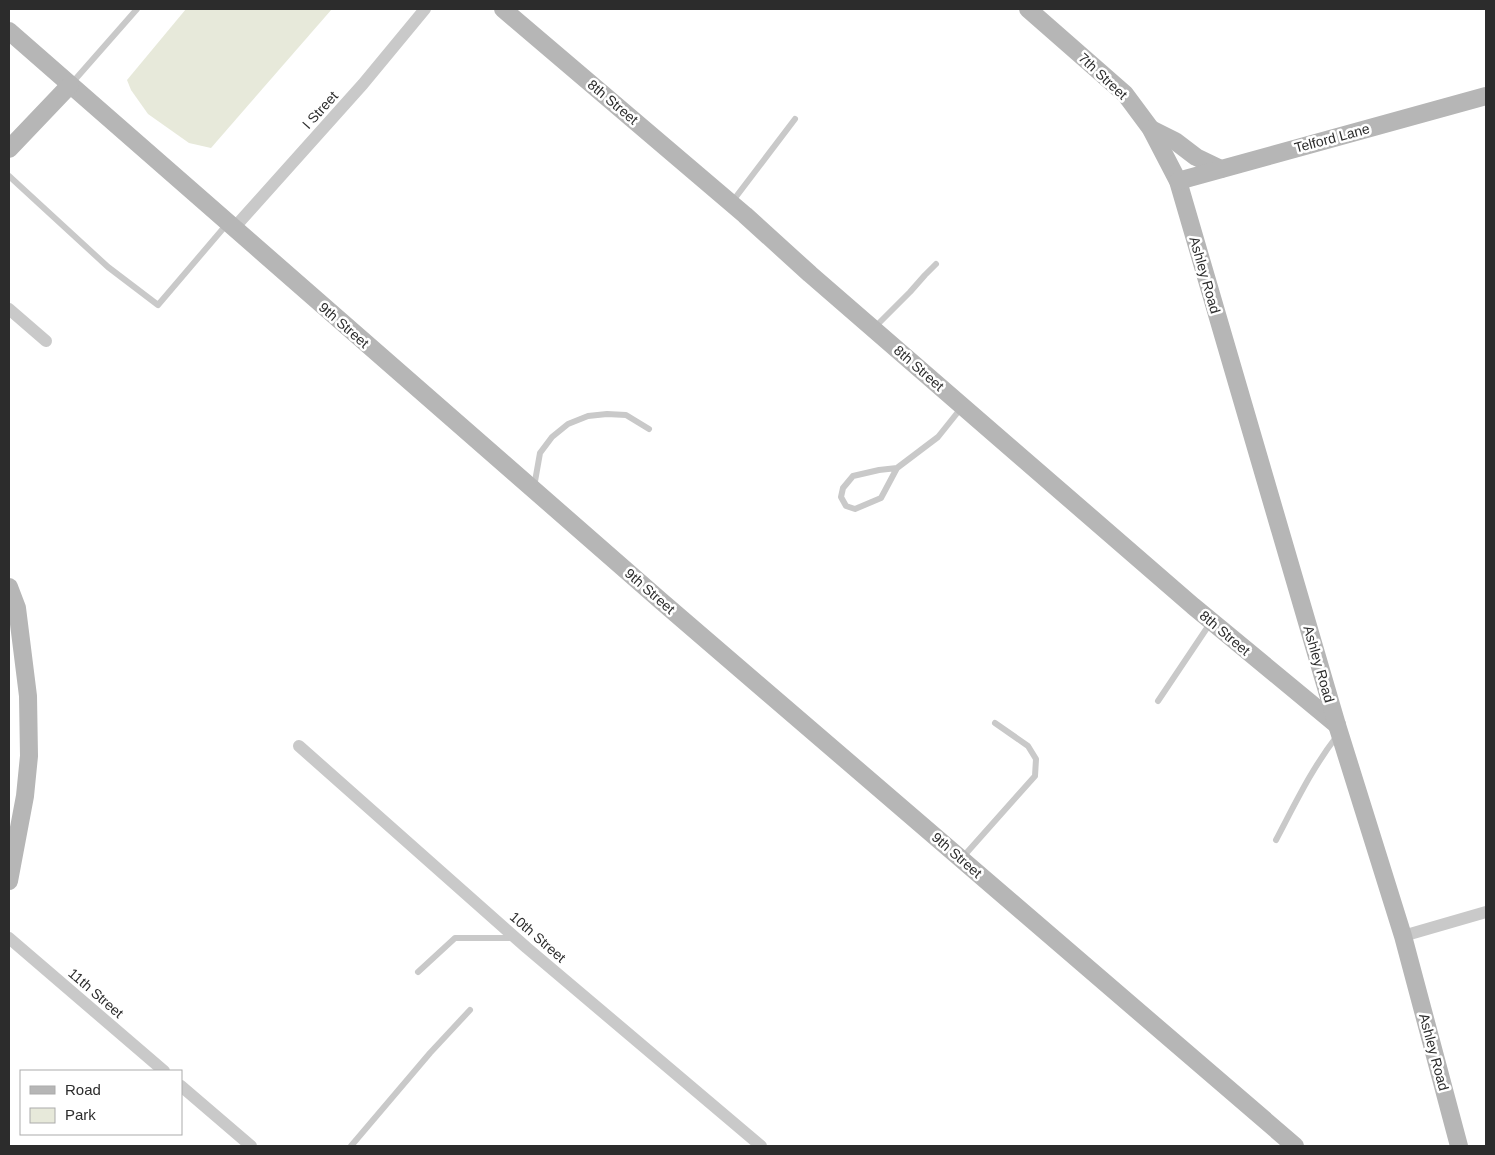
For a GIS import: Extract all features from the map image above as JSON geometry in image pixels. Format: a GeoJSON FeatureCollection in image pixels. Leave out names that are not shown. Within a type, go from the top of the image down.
{"type":"FeatureCollection","features":[{"type":"Feature","properties":{"kind":"street","name":"I Street"},"geometry":{"type":"LineString","coordinates":[[231,226],[363,84],[425,9]]}},
{"type":"Feature","properties":{"kind":"street","name":"8th Street"},"geometry":{"type":"LineString","coordinates":[[503,9],[732,203],[873,328],[1338,729]]}},
{"type":"Feature","properties":{"kind":"street","name":"7th Street"},"geometry":{"type":"LineString","coordinates":[[1028,9],[1125,94],[1151,129],[1178,181]]}},
{"type":"Feature","properties":{"kind":"street","name":"9th Street"},"geometry":{"type":"LineString","coordinates":[[9,31],[534,490],[1296,1146]]}},
{"type":"Feature","properties":{"kind":"street"},"geometry":{"type":"LineString","coordinates":[[9,149],[70,85]]}},
{"type":"Feature","properties":{"kind":"street","name":"Telford Lane"},"geometry":{"type":"LineString","coordinates":[[1178,181],[1486,96]]}},
{"type":"Feature","properties":{"kind":"street"},"geometry":{"type":"LineString","coordinates":[[1151,129],[1175,141],[1196,157],[1221,169]]}},
{"type":"Feature","properties":{"kind":"street","name":"Ashley Road"},"geometry":{"type":"LineString","coordinates":[[1178,181],[1338,729],[1403,936],[1459,1146]]}},
{"type":"Feature","properties":{"kind":"street"},"geometry":{"type":"LineString","coordinates":[[9,309],[46,342]]}},
{"type":"Feature","properties":{"kind":"street"},"geometry":{"type":"LineString","coordinates":[[9,587],[17,608],[28,696],[29,756],[25,796],[9,881]]}},
{"type":"Feature","properties":{"kind":"street","name":"10th Street"},"geometry":{"type":"LineString","coordinates":[[299,746],[516,938],[761,1146]]}},
{"type":"Feature","properties":{"kind":"street"},"geometry":{"type":"LineString","coordinates":[[1403,936],[1486,912]]}},
{"type":"Feature","properties":{"kind":"street","name":"11th Street"},"geometry":{"type":"LineString","coordinates":[[9,938],[163,1070]]}},
{"type":"Feature","properties":{"kind":"street"},"geometry":{"type":"LineString","coordinates":[[182,1087],[251,1146]]}},
{"type":"Feature","properties":{"kind":"lane"},"geometry":{"type":"LineString","coordinates":[[70,85],[137,9]]}},
{"type":"Feature","properties":{"kind":"lane"},"geometry":{"type":"LineString","coordinates":[[732,203],[795,119]]}},
{"type":"Feature","properties":{"kind":"lane"},"geometry":{"type":"LineString","coordinates":[[9,176],[108,267],[158,305],[231,226]]}},
{"type":"Feature","properties":{"kind":"lane"},"geometry":{"type":"LineString","coordinates":[[873,328],[910,292],[924,274],[936,264]]}},
{"type":"Feature","properties":{"kind":"lane"},"geometry":{"type":"LineString","coordinates":[[897,468],[853,476],[843,488],[841,497],[846,506],[855,509],[881,498],[897,468],[938,438],[963,406]]}},
{"type":"Feature","properties":{"kind":"lane"},"geometry":{"type":"LineString","coordinates":[[534,490],[540,453],[552,437],[568,424],[588,416],[626,415],[649,429]]}},
{"type":"Feature","properties":{"kind":"lane"},"geometry":{"type":"LineString","coordinates":[[1158,701],[1211,621]]}},
{"type":"Feature","properties":{"kind":"lane"},"geometry":{"type":"LineString","coordinates":[[961,858],[1035,776],[1036,760],[1028,746],[995,723]]}},
{"type":"Feature","properties":{"kind":"lane"},"geometry":{"type":"LineString","coordinates":[[1276,840],[1322,754],[1338,729]]}},
{"type":"Feature","properties":{"kind":"lane"},"geometry":{"type":"LineString","coordinates":[[418,972],[454,938],[516,938]]}},
{"type":"Feature","properties":{"kind":"lane"},"geometry":{"type":"LineString","coordinates":[[351,1146],[430,1053],[470,1010]]}},
{"type":"Feature","properties":{"kind":"green space"},"geometry":{"type":"Polygon","coordinates":[[[186,9],[332,9],[211,148],[189,143],[148,114],[131,90],[127,80],[186,9]]]}}]}
